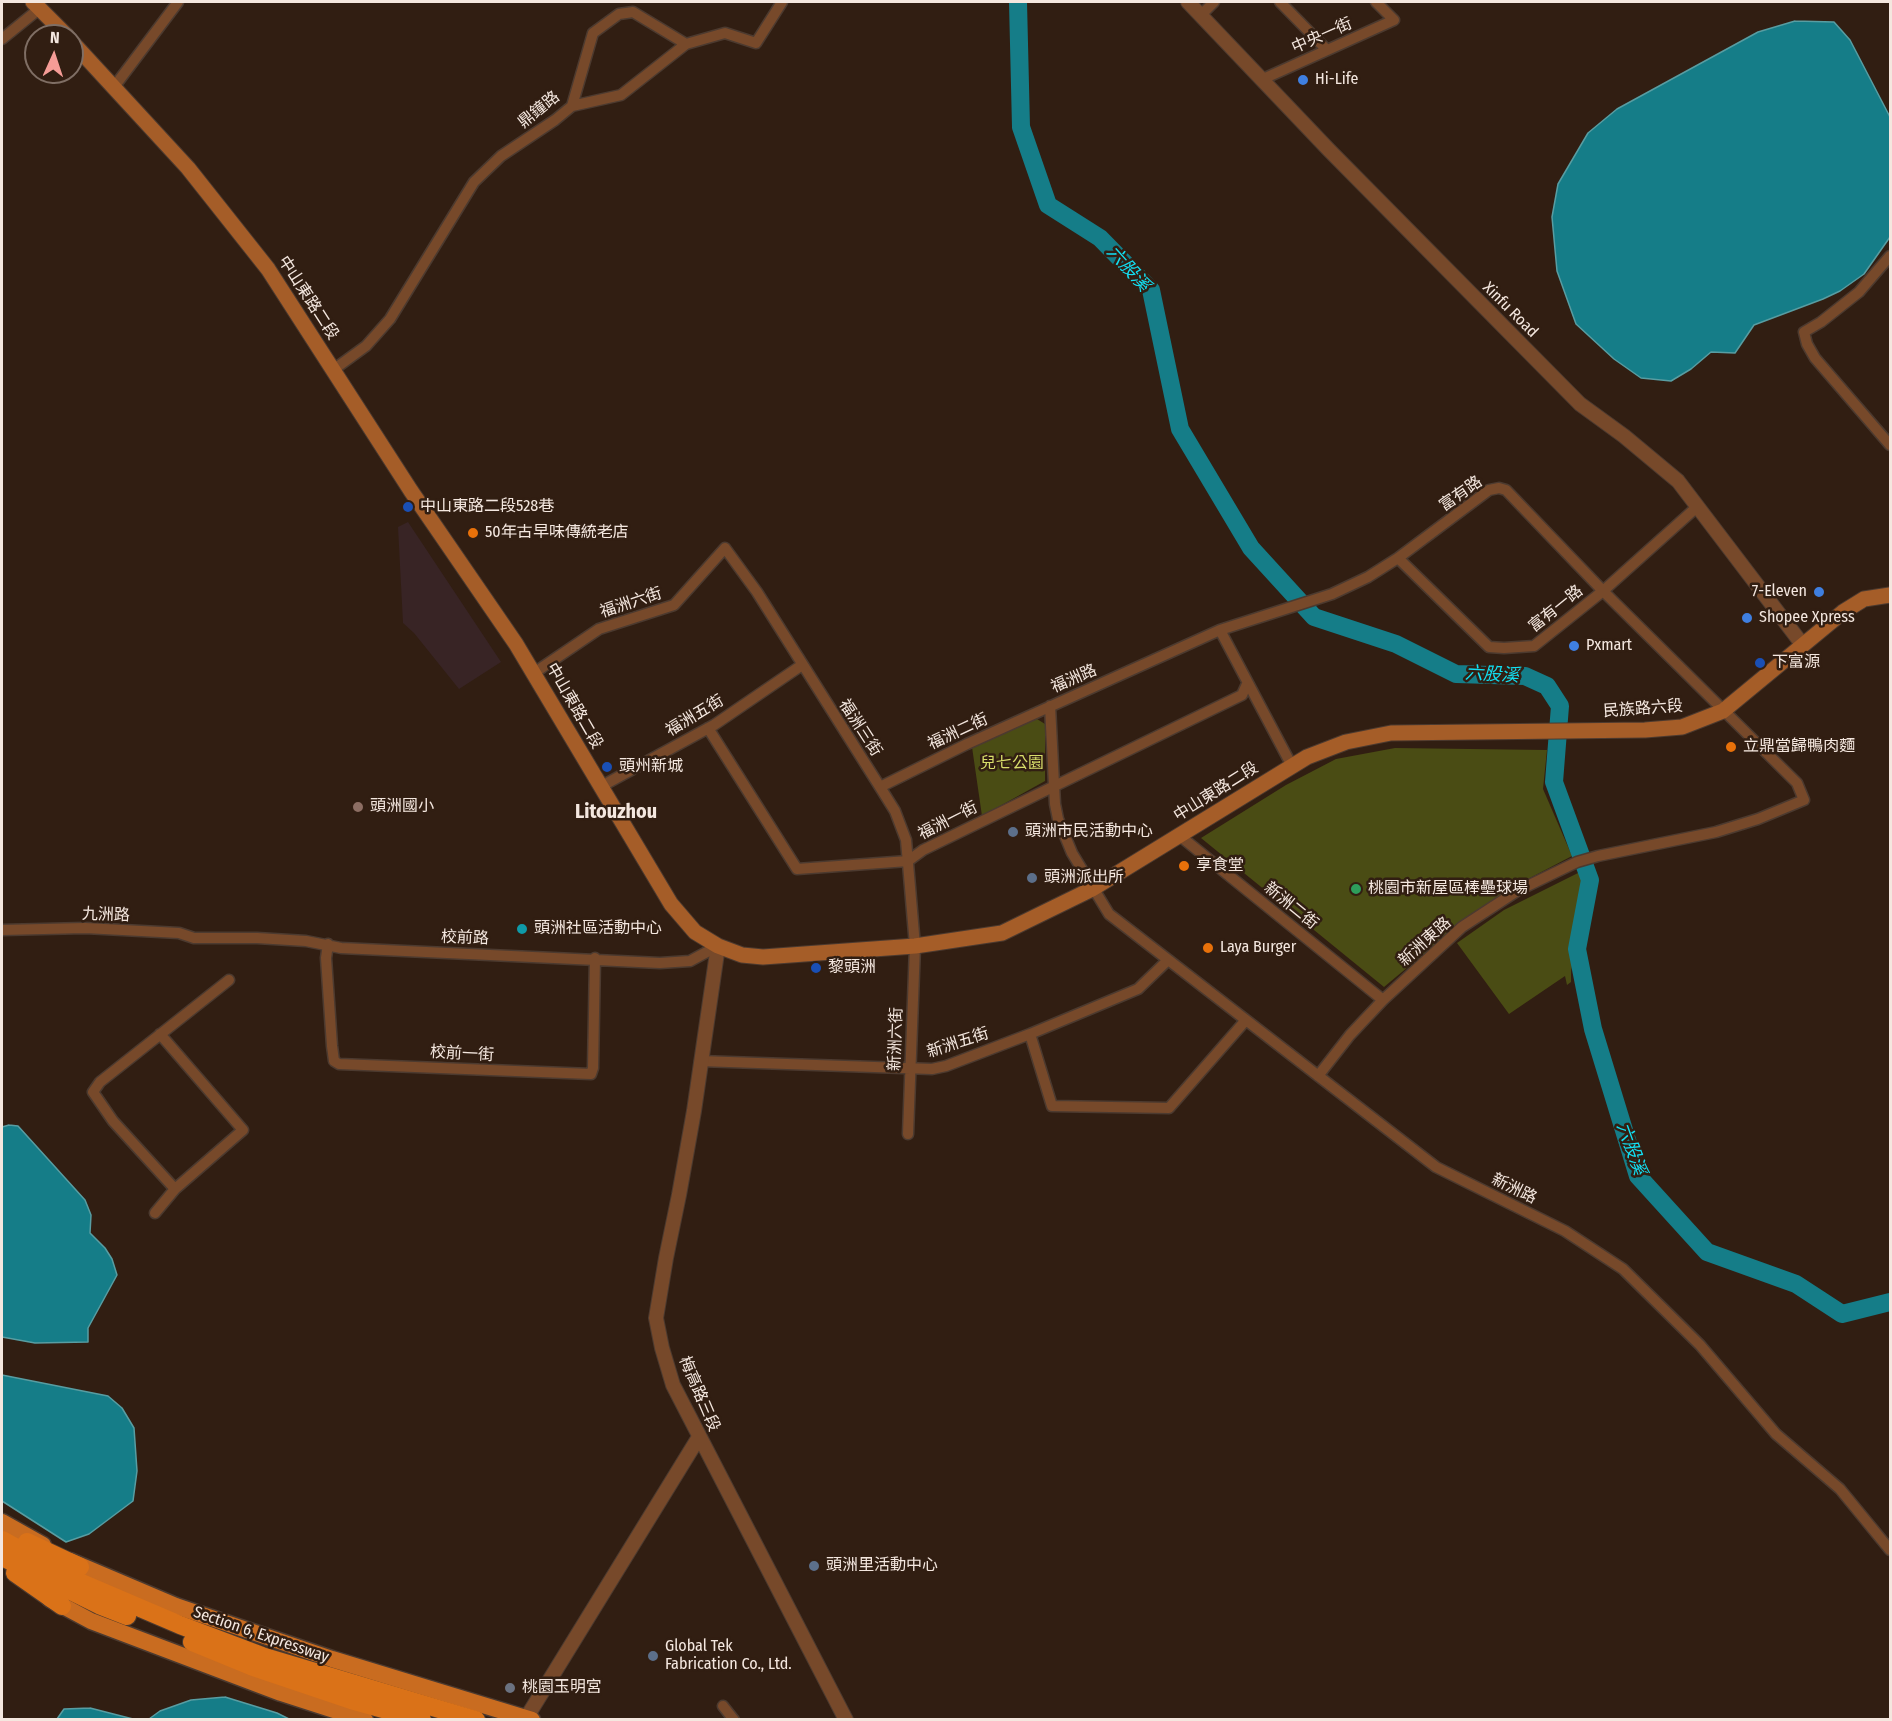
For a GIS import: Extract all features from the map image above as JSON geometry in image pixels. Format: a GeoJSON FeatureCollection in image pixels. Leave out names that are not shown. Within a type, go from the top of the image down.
{"type":"FeatureCollection","features":[{"type":"Feature","properties":{"kind":"highway"},"geometry":{"type":"LineString","coordinates":[[2,1530],[80,1567]]}},
{"type":"Feature","properties":{"kind":"highway"},"geometry":{"type":"LineString","coordinates":[[2,1540],[77,1581],[201,1633],[262,1656],[476,1719]]}},
{"type":"Feature","properties":{"kind":"highway"},"geometry":{"type":"LineString","coordinates":[[2,1557],[99,1605],[253,1667],[351,1700],[422,1719]]}},
{"type":"Feature","properties":{"kind":"highway"},"geometry":{"type":"LineString","coordinates":[[2,1564],[62,1606]]}},
{"type":"Feature","properties":{"kind":"main road"},"geometry":{"type":"LineString","coordinates":[[36,5],[55,24]]}},
{"type":"Feature","properties":{"kind":"main road","name":"中山東路二段"},"geometry":{"type":"LineString","coordinates":[[84,55],[188,168],[268,269],[411,491],[534,673],[671,904],[694,932],[718,946],[742,955],[764,957],[915,946],[1002,933],[1092,889],[1307,757],[1346,742],[1391,733]]}},
{"type":"Feature","properties":{"kind":"main road","name":"民族路六段"},"geometry":{"type":"LineString","coordinates":[[1391,733],[1645,730],[1682,727],[1723,711],[1843,612],[1864,599],[1890,594]]}},
{"type":"Feature","properties":{"kind":"main road","name":"Section 6, Expressway"},"geometry":{"type":"LineString","coordinates":[[2,1522],[80,1567],[176,1606],[332,1659],[528,1719]]}},
{"type":"Feature","properties":{"kind":"main road"},"geometry":{"type":"LineString","coordinates":[[2,1572],[91,1621],[281,1693],[365,1719]]}},
{"type":"Feature","properties":{"kind":"street"},"geometry":{"type":"LineString","coordinates":[[114,87],[178,2]]}},
{"type":"Feature","properties":{"kind":"street"},"geometry":{"type":"LineString","coordinates":[[572,106],[621,94],[686,45],[725,33],[756,43],[782,2]]}},
{"type":"Feature","properties":{"kind":"street","name":"Xinfu Road"},"geometry":{"type":"LineString","coordinates":[[1188,2],[1329,150],[1580,404],[1624,436],[1678,481],[1802,644]]}},
{"type":"Feature","properties":{"kind":"street"},"geometry":{"type":"LineString","coordinates":[[1201,15],[1214,2]]}},
{"type":"Feature","properties":{"kind":"street"},"geometry":{"type":"LineString","coordinates":[[1280,2],[1327,50]]}},
{"type":"Feature","properties":{"kind":"street","name":"中央一街"},"geometry":{"type":"LineString","coordinates":[[1263,79],[1394,20],[1376,2]]}},
{"type":"Feature","properties":{"kind":"street"},"geometry":{"type":"LineString","coordinates":[[2,39],[36,5]]}},
{"type":"Feature","properties":{"kind":"street","name":"鼎鐘路"},"geometry":{"type":"LineString","coordinates":[[333,370],[366,346],[390,319],[474,182],[501,156],[572,106],[593,33],[619,14],[633,12],[686,45]]}},
{"type":"Feature","properties":{"kind":"street"},"geometry":{"type":"LineString","coordinates":[[1890,256],[1859,292],[1821,322],[1804,332],[1807,344],[1815,358],[1890,445]]}},
{"type":"Feature","properties":{"kind":"street","name":"富有路"},"geometry":{"type":"LineString","coordinates":[[1220,630],[1332,594],[1368,577],[1398,558],[1489,490],[1499,488],[1506,490],[1603,591],[1797,783],[1804,800]]}},
{"type":"Feature","properties":{"kind":"street","name":"富有一路"},"geometry":{"type":"LineString","coordinates":[[1398,558],[1489,647],[1534,646],[1603,591],[1698,506]]}},
{"type":"Feature","properties":{"kind":"street","name":"福洲六街"},"geometry":{"type":"LineString","coordinates":[[534,673],[599,629],[674,605],[725,548]]}},
{"type":"Feature","properties":{"kind":"street","name":"福洲三街"},"geometry":{"type":"LineString","coordinates":[[725,548],[757,592],[895,811],[906,840],[915,946]]}},
{"type":"Feature","properties":{"kind":"street"},"geometry":{"type":"LineString","coordinates":[[1220,630],[1292,766]]}},
{"type":"Feature","properties":{"kind":"street","name":"福洲路"},"geometry":{"type":"LineString","coordinates":[[1092,889],[1064,835],[1055,804],[1050,706],[1220,630]]}},
{"type":"Feature","properties":{"kind":"street","name":"福洲五街"},"geometry":{"type":"LineString","coordinates":[[600,787],[708,728],[802,665]]}},
{"type":"Feature","properties":{"kind":"street","name":"福洲一街"},"geometry":{"type":"LineString","coordinates":[[708,728],[797,869],[908,861],[923,850],[1242,695],[1247,684]]}},
{"type":"Feature","properties":{"kind":"street","name":"福洲二街"},"geometry":{"type":"LineString","coordinates":[[880,787],[1050,706]]}},
{"type":"Feature","properties":{"kind":"street","name":"新洲東路"},"geometry":{"type":"LineString","coordinates":[[1318,1076],[1350,1035],[1383,1000],[1462,927],[1517,891],[1577,862],[1716,832],[1758,819],[1804,800]]}},
{"type":"Feature","properties":{"kind":"street","name":"新洲二街"},"geometry":{"type":"LineString","coordinates":[[1180,836],[1383,1000]]}},
{"type":"Feature","properties":{"kind":"street","name":"新洲路"},"geometry":{"type":"LineString","coordinates":[[1092,889],[1108,914],[1437,1167],[1565,1231],[1623,1269],[1700,1345],[1776,1434],[1840,1489],[1890,1551]]}},
{"type":"Feature","properties":{"kind":"street","name":"九洲路"},"geometry":{"type":"LineString","coordinates":[[2,930],[85,928],[179,933],[194,938],[208,938]]}},
{"type":"Feature","properties":{"kind":"street","name":"校前路"},"geometry":{"type":"LineString","coordinates":[[208,938],[257,938],[328,944],[341,948],[595,958],[660,963],[690,961],[718,946]]}},
{"type":"Feature","properties":{"kind":"street","name":"校前一街"},"geometry":{"type":"LineString","coordinates":[[328,944],[326,958],[332,1046],[334,1061],[339,1064],[591,1074],[595,958]]}},
{"type":"Feature","properties":{"kind":"street","name":"梅高路三段"},"geometry":{"type":"LineString","coordinates":[[718,946],[688,1143],[657,1318],[662,1348],[673,1385],[846,1719]]}},
{"type":"Feature","properties":{"kind":"street","name":"新洲六街"},"geometry":{"type":"LineString","coordinates":[[908,1134],[915,946]]}},
{"type":"Feature","properties":{"kind":"street","name":"新洲五街"},"geometry":{"type":"LineString","coordinates":[[700,1061],[932,1069],[946,1066],[1030,1034],[1138,989],[1167,961]]}},
{"type":"Feature","properties":{"kind":"street"},"geometry":{"type":"LineString","coordinates":[[175,1189],[113,1122],[93,1092],[100,1082],[230,980]]}},
{"type":"Feature","properties":{"kind":"street"},"geometry":{"type":"LineString","coordinates":[[1030,1034],[1052,1106],[1169,1108],[1246,1020]]}},
{"type":"Feature","properties":{"kind":"street"},"geometry":{"type":"LineString","coordinates":[[155,1213],[175,1189],[243,1130],[160,1034]]}},
{"type":"Feature","properties":{"kind":"street"},"geometry":{"type":"LineString","coordinates":[[528,1719],[699,1437]]}},
{"type":"Feature","properties":{"kind":"street"},"geometry":{"type":"LineString","coordinates":[[723,1706],[734,1719]]}},
{"type":"Feature","properties":{"kind":"shaded area"},"geometry":{"type":"Polygon","coordinates":[[[408,522],[501,662],[459,689],[414,633],[403,623],[398,527],[408,522]]]}},
{"type":"Feature","properties":{"kind":"green space","name":"兒七公園"},"geometry":{"type":"Polygon","coordinates":[[[1032,717],[1045,724],[1045,781],[982,816],[972,747],[1032,717]]]}},
{"type":"Feature","properties":{"kind":"green space"},"geometry":{"type":"Polygon","coordinates":[[[1395,748],[1547,750],[1543,789],[1572,856],[1528,879],[1469,916],[1384,987],[1201,838],[1286,785],[1336,759],[1395,748]]]}},
{"type":"Feature","properties":{"kind":"green space"},"geometry":{"type":"Polygon","coordinates":[[[1582,871],[1586,891],[1571,982],[1567,985],[1565,976],[1509,1014],[1457,943],[1504,910],[1582,871]]]}},
{"type":"Feature","properties":{"kind":"water"},"geometry":{"type":"Polygon","coordinates":[[[1795,21],[1834,22],[1850,40],[1890,117],[1890,237],[1864,274],[1840,291],[1823,299],[1754,325],[1735,353],[1711,352],[1691,369],[1671,381],[1641,378],[1614,359],[1576,324],[1557,271],[1552,217],[1558,184],[1588,133],[1617,109],[1758,32],[1795,21]]]}},
{"type":"Feature","properties":{"kind":"water"},"geometry":{"type":"Polygon","coordinates":[[[18,1126],[85,1200],[91,1215],[90,1233],[112,1259],[117,1275],[88,1328],[88,1342],[35,1343],[2,1337],[2,1127],[18,1126]]]}},
{"type":"Feature","properties":{"kind":"water"},"geometry":{"type":"Polygon","coordinates":[[[2,1375],[108,1396],[122,1408],[134,1428],[137,1471],[133,1501],[89,1534],[66,1542],[2,1501],[2,1375]]]}},
{"type":"Feature","properties":{"kind":"water"},"geometry":{"type":"Polygon","coordinates":[[[225,1697],[289,1719],[149,1719],[160,1711],[191,1700],[225,1697]]]}},
{"type":"Feature","properties":{"kind":"water"},"geometry":{"type":"Polygon","coordinates":[[[90,1708],[133,1719],[57,1719],[64,1709],[90,1708]]]}},
{"type":"Feature","properties":{"kind":"waterway","name":"六股溪"},"geometry":{"type":"LineString","coordinates":[[1018,2],[1021,127],[1048,205],[1100,238],[1151,290],[1180,429],[1251,548],[1314,617],[1396,644],[1456,674],[1525,676],[1547,686],[1560,706],[1554,782],[1590,880],[1577,949],[1593,1029],[1638,1176],[1707,1252],[1796,1284],[1842,1314],[1890,1302]]}},
{"type":"Feature","properties":{"kind":"place","name":"Hi-Life"},"geometry":{"type":"Point","coordinates":[1303,80]}},
{"type":"Feature","properties":{"kind":"place","name":"中山東路二段528巷"},"geometry":{"type":"Point","coordinates":[408,507]}},
{"type":"Feature","properties":{"kind":"place","name":"50年古早味傳統老店"},"geometry":{"type":"Point","coordinates":[473,533]}},
{"type":"Feature","properties":{"kind":"place","name":"7-Eleven"},"geometry":{"type":"Point","coordinates":[1819,592]}},
{"type":"Feature","properties":{"kind":"place","name":"Shopee Xpress"},"geometry":{"type":"Point","coordinates":[1747,618]}},
{"type":"Feature","properties":{"kind":"place","name":"Pxmart"},"geometry":{"type":"Point","coordinates":[1574,646]}},
{"type":"Feature","properties":{"kind":"place","name":"下富源"},"geometry":{"type":"Point","coordinates":[1760,663]}},
{"type":"Feature","properties":{"kind":"place","name":"立鼎當歸鴨肉麵"},"geometry":{"type":"Point","coordinates":[1731,747]}},
{"type":"Feature","properties":{"kind":"place","name":"頭州新城"},"geometry":{"type":"Point","coordinates":[607,767]}},
{"type":"Feature","properties":{"kind":"place","name":"頭洲國小"},"geometry":{"type":"Point","coordinates":[358,807]}},
{"type":"Feature","properties":{"kind":"place","name":"頭洲市民活動中心"},"geometry":{"type":"Point","coordinates":[1013,832]}},
{"type":"Feature","properties":{"kind":"place","name":"享食堂"},"geometry":{"type":"Point","coordinates":[1184,866]}},
{"type":"Feature","properties":{"kind":"place","name":"頭洲派出所"},"geometry":{"type":"Point","coordinates":[1032,878]}},
{"type":"Feature","properties":{"kind":"place","name":"桃園市新屋區棒壘球場"},"geometry":{"type":"Point","coordinates":[1356,889]}},
{"type":"Feature","properties":{"kind":"place","name":"頭洲社區活動中心"},"geometry":{"type":"Point","coordinates":[522,929]}},
{"type":"Feature","properties":{"kind":"place","name":"Laya Burger"},"geometry":{"type":"Point","coordinates":[1208,948]}},
{"type":"Feature","properties":{"kind":"place","name":"黎頭洲"},"geometry":{"type":"Point","coordinates":[816,968]}},
{"type":"Feature","properties":{"kind":"place","name":"頭洲里活動中心"},"geometry":{"type":"Point","coordinates":[814,1566]}},
{"type":"Feature","properties":{"kind":"place","name":"Global Tek Fabrication Co., Ltd."},"geometry":{"type":"Point","coordinates":[653,1656]}},
{"type":"Feature","properties":{"kind":"place","name":"桃園玉明宮"},"geometry":{"type":"Point","coordinates":[510,1688]}},
{"type":"Feature","properties":{"kind":"district","name":"Litouzhou"},"geometry":{"type":"Point","coordinates":[616,812]}}]}
